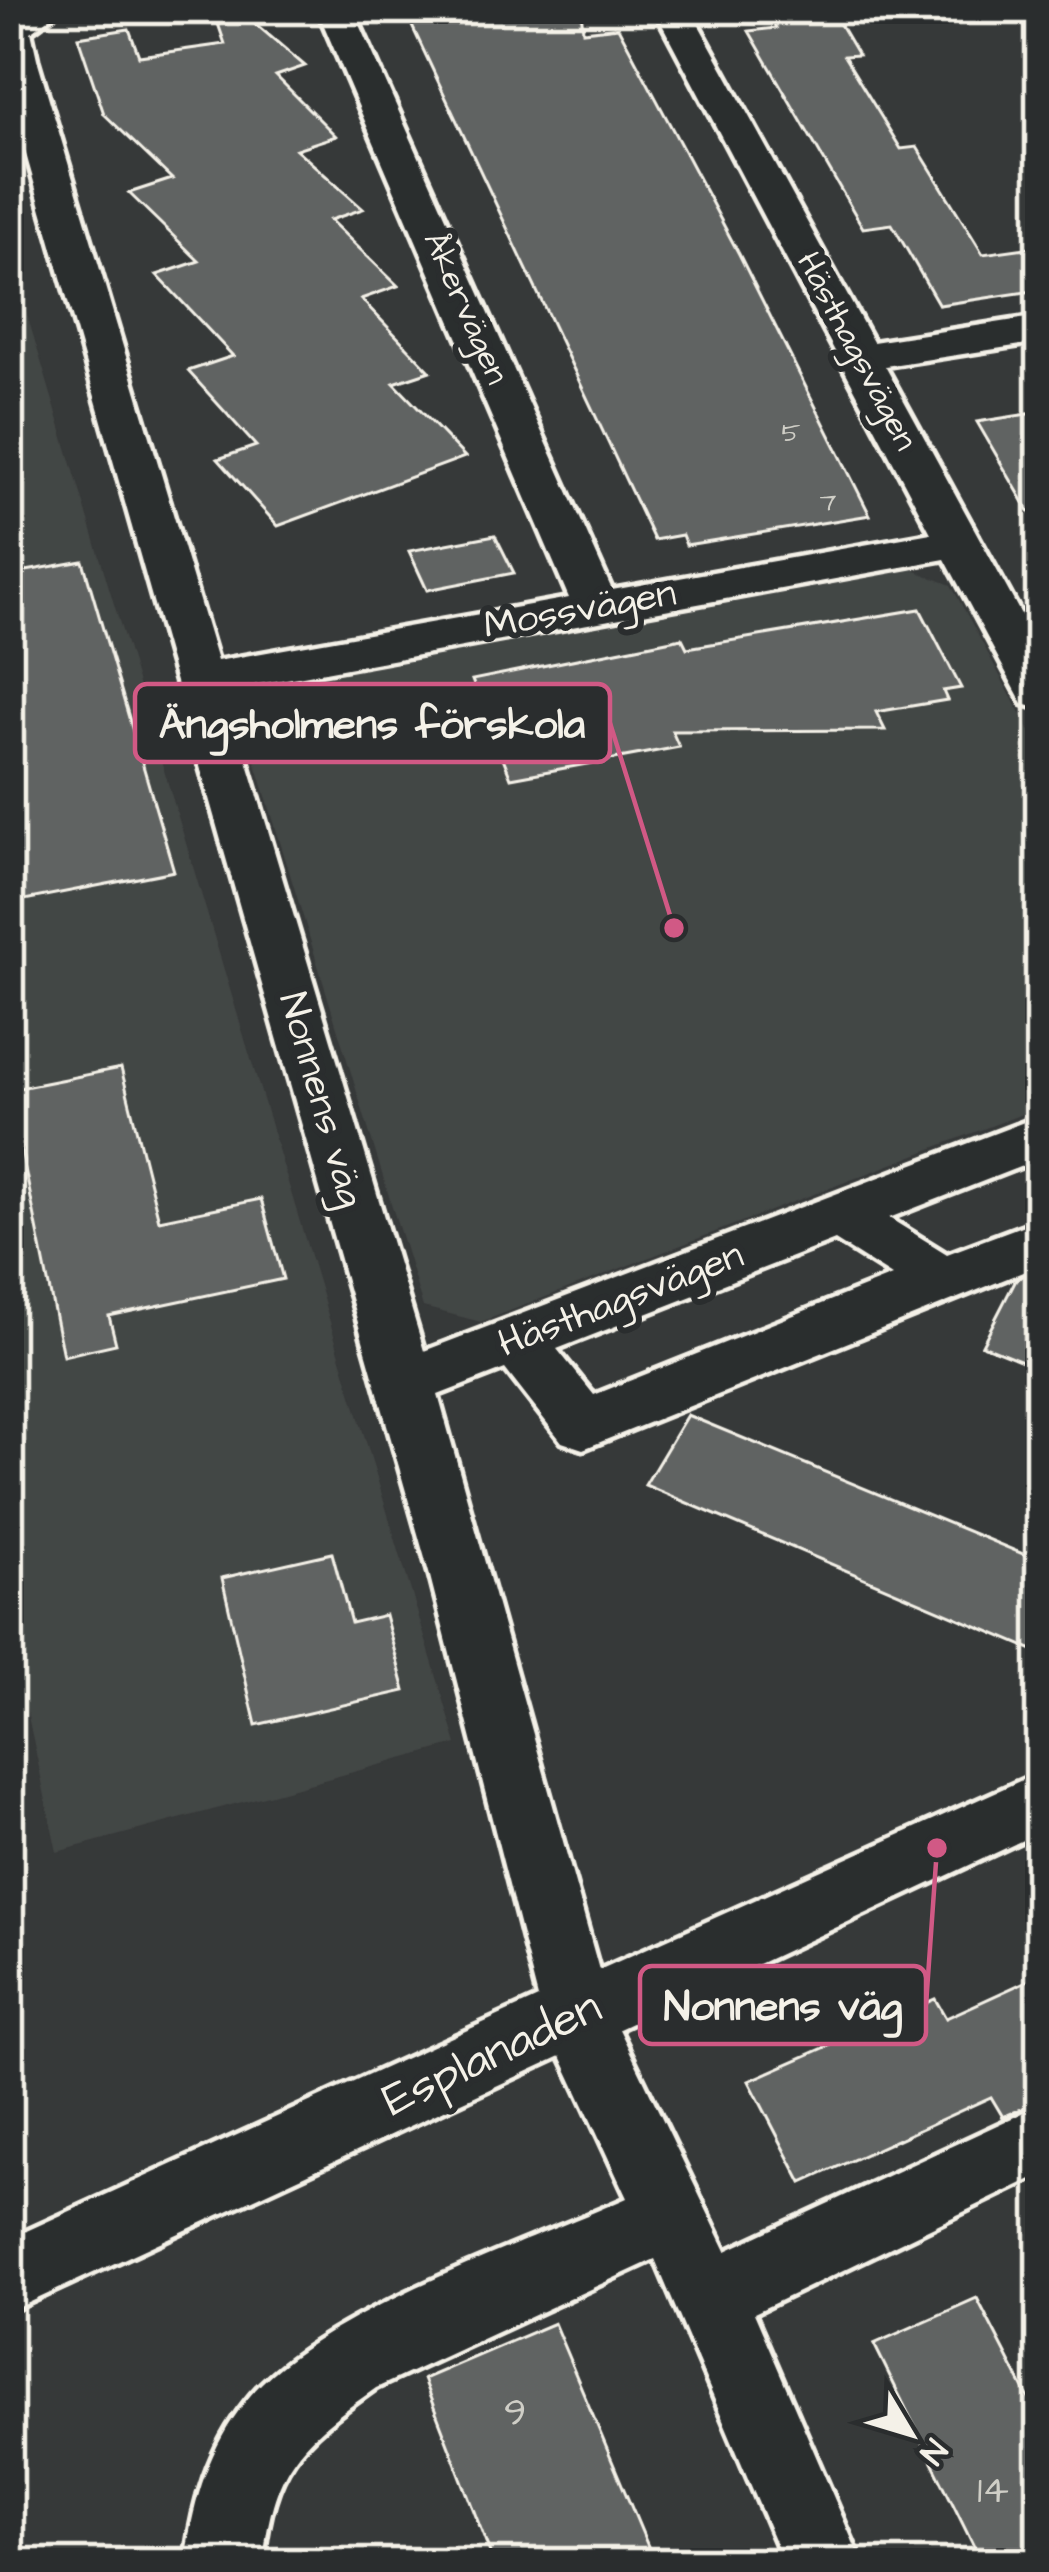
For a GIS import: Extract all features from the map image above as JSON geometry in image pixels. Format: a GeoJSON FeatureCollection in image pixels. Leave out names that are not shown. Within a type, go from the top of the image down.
{"type":"FeatureCollection","features":[{"type":"Feature","properties":{"kind":"street","name":"Åkervägen"},"geometry":{"type":"LineString","coordinates":[[335,9],[596,606]]}},
{"type":"Feature","properties":{"kind":"street","name":"Hästhagsvägen"},"geometry":{"type":"LineString","coordinates":[[672,9],[1040,693]]}},
{"type":"Feature","properties":{"kind":"street","name":"Nonnens väg"},"geometry":{"type":"LineString","coordinates":[[28,17],[18,59],[461,1576],[577,2015],[710,2296],[823,2563]]}},
{"type":"Feature","properties":{"kind":"street"},"geometry":{"type":"LineString","coordinates":[[861,357],[1040,329]]}},
{"type":"Feature","properties":{"kind":"street","name":"Mossvägen"},"geometry":{"type":"LineString","coordinates":[[201,679],[959,542]]}},
{"type":"Feature","properties":{"kind":"street","name":"Hästhagsvägen"},"geometry":{"type":"LineString","coordinates":[[403,1384],[1040,1137]]}},
{"type":"Feature","properties":{"kind":"street"},"geometry":{"type":"LineString","coordinates":[[840,1215],[943,1280]]}},
{"type":"Feature","properties":{"kind":"street"},"geometry":{"type":"LineString","coordinates":[[516,1340],[583,1425],[1040,1241]]}},
{"type":"Feature","properties":{"kind":"street","name":"Esplanaden"},"geometry":{"type":"LineString","coordinates":[[9,2276],[1040,1801]]}},
{"type":"Feature","properties":{"kind":"street"},"geometry":{"type":"LineString","coordinates":[[710,2296],[1040,2139]]}},
{"type":"Feature","properties":{"kind":"street"},"geometry":{"type":"LineString","coordinates":[[224,2563],[233,2495],[251,2452],[302,2395],[341,2364],[672,2214]]}},
{"type":"Feature","properties":{"kind":"shaded area"},"geometry":{"type":"Polygon","coordinates":[[[9,255],[457,1744],[57,1852],[9,1627],[9,255]]]}},
{"type":"Feature","properties":{"kind":"shaded area"},"geometry":{"type":"Polygon","coordinates":[[[911,569],[951,585],[1040,750],[1040,1107],[481,1322],[423,1307],[238,705],[263,684],[911,569]]]}},
{"type":"Feature","properties":{"kind":"building"},"geometry":{"type":"Polygon","coordinates":[[[213,9],[238,9],[305,66],[276,76],[336,136],[296,149],[363,209],[330,220],[398,286],[361,299],[430,371],[394,383],[465,457],[278,526],[218,459],[256,446],[188,371],[233,356],[157,275],[199,261],[129,193],[172,179],[104,114],[78,37],[129,29],[139,56],[225,44],[213,9]]]}},
{"type":"Feature","properties":{"kind":"building"},"geometry":{"type":"Polygon","coordinates":[[[404,9],[581,9],[583,31],[618,27],[870,515],[686,545],[682,535],[654,540],[404,9]]]}},
{"type":"Feature","properties":{"kind":"building"},"geometry":{"type":"Polygon","coordinates":[[[765,9],[831,9],[858,55],[844,56],[901,149],[917,147],[983,254],[1040,246],[1040,290],[939,305],[892,224],[863,228],[749,31],[776,28],[765,9]]]}},
{"type":"Feature","properties":{"kind":"building"},"geometry":{"type":"Polygon","coordinates":[[[1040,412],[1040,530],[977,422],[1040,412]]]}},
{"type":"Feature","properties":{"kind":"building"},"geometry":{"type":"Polygon","coordinates":[[[495,535],[514,573],[427,590],[409,551],[495,535]]]}},
{"type":"Feature","properties":{"kind":"building"},"geometry":{"type":"Polygon","coordinates":[[[83,561],[174,871],[9,903],[9,574],[83,561]]]}},
{"type":"Feature","properties":{"kind":"building"},"geometry":{"type":"Polygon","coordinates":[[[920,609],[961,688],[943,691],[947,700],[876,712],[885,730],[672,731],[679,747],[511,778],[472,680],[682,638],[687,648],[920,609]]]}},
{"type":"Feature","properties":{"kind":"building"},"geometry":{"type":"Polygon","coordinates":[[[121,1068],[159,1220],[261,1199],[283,1279],[109,1316],[116,1344],[63,1356],[9,1090],[121,1068]]]}},
{"type":"Feature","properties":{"kind":"building"},"geometry":{"type":"Polygon","coordinates":[[[1040,1270],[1040,1368],[982,1345],[1016,1279],[1040,1270]]]}},
{"type":"Feature","properties":{"kind":"building"},"geometry":{"type":"Polygon","coordinates":[[[687,1415],[1040,1561],[1040,1653],[645,1485],[687,1415]]]}},
{"type":"Feature","properties":{"kind":"building"},"geometry":{"type":"Polygon","coordinates":[[[332,1553],[351,1623],[385,1615],[405,1691],[256,1725],[222,1578],[332,1553]]]}},
{"type":"Feature","properties":{"kind":"building"},"geometry":{"type":"Polygon","coordinates":[[[1040,1975],[1040,2101],[1003,2117],[991,2097],[802,2183],[749,2081],[935,1999],[946,2018],[1040,1975]]]}},
{"type":"Feature","properties":{"kind":"building"},"geometry":{"type":"Polygon","coordinates":[[[977,2298],[1040,2420],[1040,2563],[982,2563],[874,2344],[977,2298]]]}},
{"type":"Feature","properties":{"kind":"building"},"geometry":{"type":"Polygon","coordinates":[[[554,2323],[655,2563],[494,2563],[423,2379],[554,2323]]]}},
{"type":"Feature","properties":{"kind":"railway"},"geometry":{"type":"LineString","coordinates":[[9,2498],[11,2563]]}},
{"type":"Feature","properties":{"kind":"place","name":"Ängsholmens förskola"},"geometry":{"type":"Point","coordinates":[674,928]}},
{"type":"Feature","properties":{"kind":"place","name":"Nonnens väg"},"geometry":{"type":"Point","coordinates":[937,1848]}}]}
